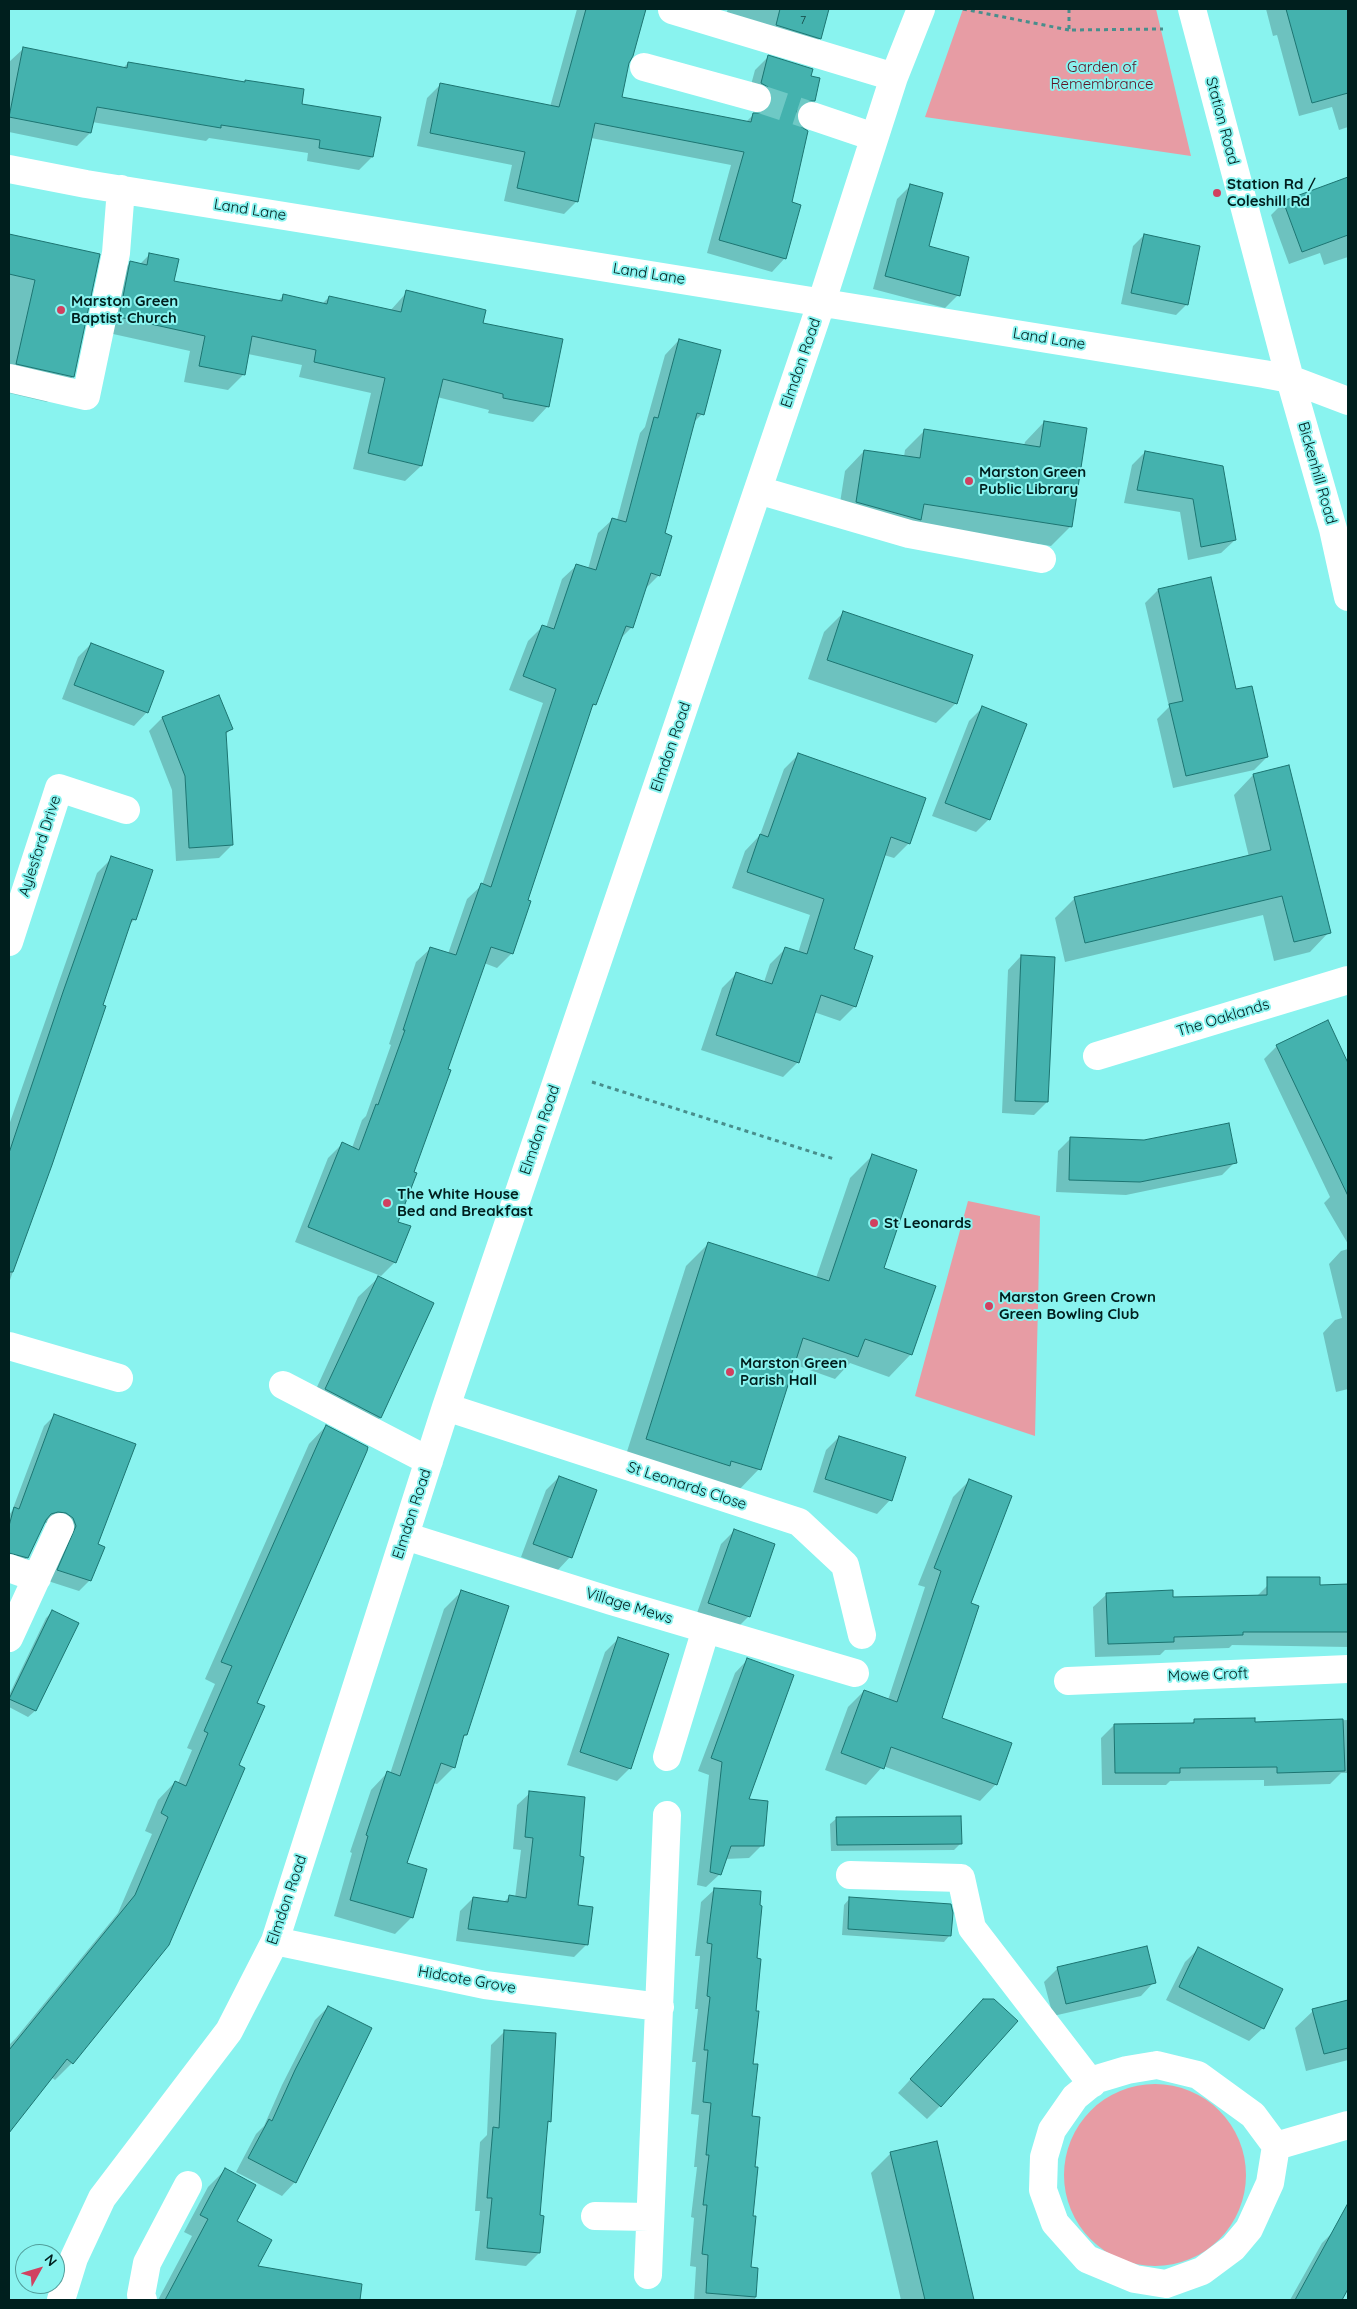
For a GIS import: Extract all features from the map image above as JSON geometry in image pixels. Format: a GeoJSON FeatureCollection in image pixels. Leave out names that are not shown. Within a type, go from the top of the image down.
{"type":"FeatureCollection","features":[{"type":"Feature","properties":{"kind":"street","name":"Elmdon Road"},"geometry":{"type":"LineString","coordinates":[[61,2300],[74,2258],[102,2198],[229,2032],[275,1941],[446,1408],[822,301],[894,77],[921,9]]}},
{"type":"Feature","properties":{"kind":"street"},"geometry":{"type":"LineString","coordinates":[[672,10],[894,77]]}},
{"type":"Feature","properties":{"kind":"street","name":"Station Road"},"geometry":{"type":"LineString","coordinates":[[1195,19],[1290,379]]}},
{"type":"Feature","properties":{"kind":"street"},"geometry":{"type":"LineString","coordinates":[[644,67],[757,98]]}},
{"type":"Feature","properties":{"kind":"street"},"geometry":{"type":"LineString","coordinates":[[812,116],[874,137]]}},
{"type":"Feature","properties":{"kind":"street","name":"Land Lane"},"geometry":{"type":"LineString","coordinates":[[9,169],[1290,379],[1348,401]]}},
{"type":"Feature","properties":{"kind":"street"},"geometry":{"type":"LineString","coordinates":[[9,378],[86,396],[116,253],[122,189]]}},
{"type":"Feature","properties":{"kind":"street","name":"Bickenhill Road"},"geometry":{"type":"LineString","coordinates":[[1290,379],[1333,529],[1348,597]]}},
{"type":"Feature","properties":{"kind":"street"},"geometry":{"type":"LineString","coordinates":[[758,490],[909,534],[1042,559]]}},
{"type":"Feature","properties":{"kind":"street","name":"Aylesford Drive"},"geometry":{"type":"LineString","coordinates":[[9,942],[59,788],[126,810]]}},
{"type":"Feature","properties":{"kind":"street","name":"The Oaklands"},"geometry":{"type":"LineString","coordinates":[[1097,1056],[1348,980]]}},
{"type":"Feature","properties":{"kind":"street"},"geometry":{"type":"LineString","coordinates":[[9,1346],[119,1378]]}},
{"type":"Feature","properties":{"kind":"street"},"geometry":{"type":"LineString","coordinates":[[283,1385],[429,1460]]}},
{"type":"Feature","properties":{"kind":"street","name":"St Leonards Close"},"geometry":{"type":"LineString","coordinates":[[446,1408],[799,1522],[845,1565],[862,1635]]}},
{"type":"Feature","properties":{"kind":"street"},"geometry":{"type":"LineString","coordinates":[[9,1638],[60,1527]]}},
{"type":"Feature","properties":{"kind":"street","name":"Village Mews"},"geometry":{"type":"LineString","coordinates":[[405,1536],[855,1673]]}},
{"type":"Feature","properties":{"kind":"street"},"geometry":{"type":"LineString","coordinates":[[9,1568],[37,1578]]}},
{"type":"Feature","properties":{"kind":"street"},"geometry":{"type":"LineString","coordinates":[[667,1756],[706,1629]]}},
{"type":"Feature","properties":{"kind":"street","name":"Mowe Croft"},"geometry":{"type":"LineString","coordinates":[[1068,1681],[1348,1669]]}},
{"type":"Feature","properties":{"kind":"street"},"geometry":{"type":"LineString","coordinates":[[648,2275],[667,1815]]}},
{"type":"Feature","properties":{"kind":"street"},"geometry":{"type":"LineString","coordinates":[[850,1875],[961,1878],[972,1928],[1092,2084]]}},
{"type":"Feature","properties":{"kind":"street","name":"Hidcote Grove"},"geometry":{"type":"LineString","coordinates":[[275,1941],[485,1985],[660,2007]]}},
{"type":"Feature","properties":{"kind":"street"},"geometry":{"type":"LineString","coordinates":[[1157,2064],[1198,2075],[1253,2116],[1276,2146],[1270,2183],[1249,2229],[1233,2248],[1202,2271],[1166,2284],[1135,2279],[1087,2259],[1055,2223],[1043,2190],[1044,2157],[1052,2130],[1075,2097],[1097,2079],[1126,2070],[1157,2064]]}},
{"type":"Feature","properties":{"kind":"street"},"geometry":{"type":"LineString","coordinates":[[1276,2146],[1348,2125]]}},
{"type":"Feature","properties":{"kind":"street"},"geometry":{"type":"LineString","coordinates":[[143,2300],[141,2295],[147,2263],[188,2185]]}},
{"type":"Feature","properties":{"kind":"street"},"geometry":{"type":"LineString","coordinates":[[595,2216],[649,2217]]}},
{"type":"Feature","properties":{"kind":"path"},"geometry":{"type":"LineString","coordinates":[[963,9],[1069,30],[1195,19]]}},
{"type":"Feature","properties":{"kind":"path"},"geometry":{"type":"LineString","coordinates":[[1069,9],[1069,30]]}},
{"type":"Feature","properties":{"kind":"path"},"geometry":{"type":"LineString","coordinates":[[560,1072],[834,1160]]}},
{"type":"Feature","properties":{"kind":"green space","name":"Garden of Remembrance"},"geometry":{"type":"Polygon","coordinates":[[[963,9],[1156,9],[1191,156],[925,117],[963,9]]]}},
{"type":"Feature","properties":{"kind":"green space","name":"Marston Green Crown Green Bowling Club"},"geometry":{"type":"Polygon","coordinates":[[[968,1201],[1040,1216],[1035,1436],[915,1396],[968,1201]]]}},
{"type":"Feature","properties":{"kind":"green space"},"geometry":{"type":"Polygon","coordinates":[[[1164,2084],[1173,2085],[1198,2094],[1220,2110],[1236,2132],[1245,2157],[1245,2193],[1236,2218],[1220,2240],[1198,2256],[1182,2262],[1164,2266],[1146,2266],[1137,2265],[1112,2256],[1097,2246],[1084,2233],[1074,2218],[1065,2193],[1064,2166],[1065,2157],[1074,2132],[1084,2117],[1097,2104],[1112,2094],[1137,2085],[1164,2084]]]}},
{"type":"Feature","properties":{"kind":"building"},"geometry":{"type":"Polygon","coordinates":[[[586,9],[646,9],[633,56],[629,63],[622,97],[751,122],[753,113],[761,113],[768,109],[772,102],[772,94],[768,87],[761,83],[768,55],[813,69],[811,76],[820,78],[815,101],[808,101],[802,104],[797,111],[797,120],[800,126],[808,131],[792,202],[801,205],[786,259],[719,240],[744,152],[595,123],[578,202],[517,188],[525,152],[430,133],[440,83],[559,107],[586,9]]]}},
{"type":"Feature","properties":{"kind":"building"},"geometry":{"type":"Polygon","coordinates":[[[780,9],[829,9],[821,39],[776,25],[780,9]]]}},
{"type":"Feature","properties":{"kind":"building"},"geometry":{"type":"Polygon","coordinates":[[[1286,9],[1348,9],[1348,93],[1312,103],[1286,9]]]}},
{"type":"Feature","properties":{"kind":"building"},"geometry":{"type":"Polygon","coordinates":[[[23,47],[127,68],[128,62],[245,82],[245,80],[304,89],[302,104],[381,117],[373,157],[319,148],[320,140],[221,125],[221,128],[97,107],[91,133],[9,117],[23,47]]]}},
{"type":"Feature","properties":{"kind":"building"},"geometry":{"type":"Polygon","coordinates":[[[1348,177],[1348,235],[1302,252],[1283,201],[1348,177]]]}},
{"type":"Feature","properties":{"kind":"building"},"geometry":{"type":"Polygon","coordinates":[[[910,184],[943,193],[929,246],[969,257],[960,296],[885,276],[910,184]]]}},
{"type":"Feature","properties":{"kind":"building","name":"Marston Green Baptist Church"},"geometry":{"type":"Polygon","coordinates":[[[9,234],[100,254],[74,377],[16,364],[35,280],[9,274],[9,234]]]}},
{"type":"Feature","properties":{"kind":"building"},"geometry":{"type":"Polygon","coordinates":[[[1144,234],[1200,246],[1188,305],[1131,293],[1144,234]]]}},
{"type":"Feature","properties":{"kind":"building"},"geometry":{"type":"Polygon","coordinates":[[[149,253],[179,259],[174,281],[282,301],[283,294],[327,304],[329,296],[401,312],[406,290],[486,310],[483,323],[563,339],[549,407],[503,398],[503,394],[443,379],[422,466],[368,453],[385,378],[314,362],[316,350],[252,336],[245,375],[199,366],[205,336],[119,317],[130,261],[147,265],[149,253]]]}},
{"type":"Feature","properties":{"kind":"building"},"geometry":{"type":"Polygon","coordinates":[[[679,339],[721,350],[704,415],[697,413],[665,533],[672,536],[660,576],[651,573],[633,628],[626,626],[596,705],[593,704],[528,900],[531,901],[513,954],[491,947],[448,1069],[451,1070],[414,1172],[417,1173],[398,1222],[411,1226],[396,1263],[308,1227],[342,1142],[359,1150],[376,1104],[378,1105],[405,1030],[403,1030],[430,947],[456,955],[481,883],[491,887],[556,689],[523,676],[542,625],[554,629],[576,564],[596,570],[612,518],[626,522],[654,417],[658,418],[679,339]]]}},
{"type":"Feature","properties":{"kind":"building","name":"Marston Green Public Library"},"geometry":{"type":"Polygon","coordinates":[[[1044,421],[1087,428],[1072,527],[924,504],[921,520],[856,502],[864,450],[920,458],[924,429],[1040,447],[1044,421]]]}},
{"type":"Feature","properties":{"kind":"building"},"geometry":{"type":"Polygon","coordinates":[[[1145,451],[1223,466],[1236,540],[1201,547],[1193,499],[1137,490],[1145,451]]]}},
{"type":"Feature","properties":{"kind":"building"},"geometry":{"type":"Polygon","coordinates":[[[1211,577],[1236,689],[1252,686],[1268,757],[1186,776],[1169,704],[1183,701],[1158,589],[1211,577]]]}},
{"type":"Feature","properties":{"kind":"building"},"geometry":{"type":"Polygon","coordinates":[[[843,611],[973,655],[957,704],[827,660],[843,611]]]}},
{"type":"Feature","properties":{"kind":"building"},"geometry":{"type":"Polygon","coordinates":[[[91,643],[164,671],[148,713],[74,685],[91,643]]]}},
{"type":"Feature","properties":{"kind":"building"},"geometry":{"type":"Polygon","coordinates":[[[219,695],[233,729],[226,732],[233,845],[189,848],[185,776],[162,717],[219,695]]]}},
{"type":"Feature","properties":{"kind":"building"},"geometry":{"type":"Polygon","coordinates":[[[982,706],[1027,724],[990,820],[945,803],[982,706]]]}},
{"type":"Feature","properties":{"kind":"building"},"geometry":{"type":"Polygon","coordinates":[[[798,753],[926,798],[910,844],[891,837],[854,949],[873,956],[856,1007],[821,995],[799,1063],[716,1035],[736,972],[772,984],[785,947],[807,954],[824,899],[747,872],[760,834],[768,837],[798,753]]]}},
{"type":"Feature","properties":{"kind":"building"},"geometry":{"type":"Polygon","coordinates":[[[1289,765],[1331,933],[1294,942],[1282,896],[1085,943],[1074,897],[1271,850],[1253,774],[1289,765]]]}},
{"type":"Feature","properties":{"kind":"building"},"geometry":{"type":"Polygon","coordinates":[[[111,856],[153,870],[136,920],[132,919],[103,1005],[106,1006],[52,1165],[13,1272],[9,1272],[9,1153],[111,856]]]}},
{"type":"Feature","properties":{"kind":"building"},"geometry":{"type":"Polygon","coordinates":[[[1021,955],[1055,957],[1048,1102],[1015,1101],[1021,955]]]}},
{"type":"Feature","properties":{"kind":"building"},"geometry":{"type":"Polygon","coordinates":[[[1328,1020],[1348,1063],[1348,1196],[1276,1045],[1328,1020]]]}},
{"type":"Feature","properties":{"kind":"building"},"geometry":{"type":"Polygon","coordinates":[[[1229,1123],[1237,1163],[1140,1182],[1069,1180],[1070,1137],[1144,1140],[1229,1123]]]}},
{"type":"Feature","properties":{"kind":"building"},"geometry":{"type":"Polygon","coordinates":[[[872,1154],[917,1170],[884,1268],[936,1286],[912,1355],[865,1339],[858,1357],[803,1338],[761,1470],[731,1461],[730,1466],[646,1439],[708,1242],[829,1281],[872,1154]]]}},
{"type":"Feature","properties":{"kind":"building"},"geometry":{"type":"Polygon","coordinates":[[[378,1276],[434,1303],[381,1418],[325,1389],[378,1276]]]}},
{"type":"Feature","properties":{"kind":"building"},"geometry":{"type":"Polygon","coordinates":[[[54,1414],[136,1444],[98,1544],[105,1547],[91,1581],[57,1570],[76,1526],[73,1518],[66,1513],[58,1512],[51,1514],[46,1520],[28,1558],[9,1553],[9,1526],[14,1507],[19,1509],[54,1414]]]}},
{"type":"Feature","properties":{"kind":"building"},"geometry":{"type":"Polygon","coordinates":[[[326,1425],[368,1447],[367,1451],[257,1703],[265,1706],[239,1765],[245,1768],[169,1945],[73,2064],[67,2059],[9,2133],[9,2050],[135,1895],[168,1817],[161,1813],[175,1781],[186,1786],[208,1733],[204,1731],[232,1666],[221,1662],[326,1425]]]}},
{"type":"Feature","properties":{"kind":"building"},"geometry":{"type":"Polygon","coordinates":[[[839,1436],[906,1457],[892,1501],[825,1479],[839,1436]]]}},
{"type":"Feature","properties":{"kind":"building"},"geometry":{"type":"Polygon","coordinates":[[[559,1476],[597,1490],[572,1558],[533,1544],[559,1476]]]}},
{"type":"Feature","properties":{"kind":"building"},"geometry":{"type":"Polygon","coordinates":[[[969,1479],[1012,1496],[971,1603],[979,1606],[942,1718],[1012,1743],[997,1785],[891,1747],[884,1769],[841,1753],[864,1690],[897,1702],[941,1571],[934,1568],[969,1479]]]}},
{"type":"Feature","properties":{"kind":"building"},"geometry":{"type":"Polygon","coordinates":[[[734,1529],[775,1544],[750,1617],[708,1603],[734,1529]]]}},
{"type":"Feature","properties":{"kind":"building"},"geometry":{"type":"Polygon","coordinates":[[[1267,1577],[1320,1577],[1320,1585],[1348,1584],[1348,1632],[1243,1632],[1243,1635],[1174,1637],[1174,1642],[1108,1644],[1106,1593],[1173,1590],[1173,1597],[1267,1595],[1267,1577]]]}},
{"type":"Feature","properties":{"kind":"building"},"geometry":{"type":"Polygon","coordinates":[[[461,1590],[509,1606],[467,1735],[464,1735],[455,1768],[441,1763],[407,1863],[427,1869],[413,1918],[350,1900],[368,1836],[366,1835],[387,1771],[400,1776],[461,1590]]]}},
{"type":"Feature","properties":{"kind":"building"},"geometry":{"type":"Polygon","coordinates":[[[52,1610],[79,1623],[36,1711],[9,1699],[52,1610]]]}},
{"type":"Feature","properties":{"kind":"building"},"geometry":{"type":"Polygon","coordinates":[[[618,1637],[669,1654],[631,1769],[580,1752],[618,1637]]]}},
{"type":"Feature","properties":{"kind":"building"},"geometry":{"type":"Polygon","coordinates":[[[747,1658],[794,1675],[749,1799],[768,1801],[764,1846],[731,1846],[721,1875],[710,1872],[722,1762],[711,1758],[747,1658]]]}},
{"type":"Feature","properties":{"kind":"building"},"geometry":{"type":"Polygon","coordinates":[[[1255,1718],[1255,1722],[1343,1719],[1345,1771],[1277,1773],[1277,1767],[1180,1768],[1180,1773],[1115,1773],[1114,1724],[1194,1723],[1194,1719],[1255,1718]]]}},
{"type":"Feature","properties":{"kind":"building"},"geometry":{"type":"Polygon","coordinates":[[[529,1791],[585,1797],[580,1856],[584,1857],[578,1905],[593,1907],[588,1945],[468,1929],[473,1897],[508,1902],[509,1895],[526,1898],[533,1838],[525,1837],[529,1791]]]}},
{"type":"Feature","properties":{"kind":"building"},"geometry":{"type":"Polygon","coordinates":[[[961,1816],[962,1844],[837,1845],[836,1817],[961,1816]]]}},
{"type":"Feature","properties":{"kind":"building"},"geometry":{"type":"Polygon","coordinates":[[[714,1888],[761,1891],[760,1905],[762,1906],[757,1958],[761,1959],[756,2011],[759,2011],[753,2064],[758,2064],[752,2116],[760,2117],[755,2167],[758,2167],[753,2216],[756,2216],[751,2267],[758,2268],[756,2297],[706,2293],[708,2255],[702,2254],[707,2205],[703,2205],[709,2155],[706,2155],[711,2103],[703,2102],[708,2050],[704,2050],[710,1997],[707,1996],[712,1944],[707,1943],[714,1888]]]}},
{"type":"Feature","properties":{"kind":"building"},"geometry":{"type":"Polygon","coordinates":[[[849,1897],[951,1904],[953,1913],[951,1936],[848,1929],[849,1897]]]}},
{"type":"Feature","properties":{"kind":"building"},"geometry":{"type":"Polygon","coordinates":[[[1147,1946],[1156,1983],[1066,2004],[1057,1967],[1147,1946]]]}},
{"type":"Feature","properties":{"kind":"building"},"geometry":{"type":"Polygon","coordinates":[[[1198,1947],[1283,1989],[1264,2029],[1179,1987],[1198,1947]]]}},
{"type":"Feature","properties":{"kind":"building"},"geometry":{"type":"Polygon","coordinates":[[[983,1999],[994,1999],[1018,2021],[941,2107],[910,2079],[983,1999]]]}},
{"type":"Feature","properties":{"kind":"building"},"geometry":{"type":"Polygon","coordinates":[[[1348,2000],[1348,2048],[1324,2054],[1312,2009],[1348,2000]]]}},
{"type":"Feature","properties":{"kind":"building"},"geometry":{"type":"Polygon","coordinates":[[[328,2006],[372,2028],[296,2183],[248,2158],[269,2119],[272,2121],[295,2070],[328,2006]]]}},
{"type":"Feature","properties":{"kind":"building"},"geometry":{"type":"Polygon","coordinates":[[[504,2030],[556,2033],[551,2122],[548,2121],[540,2215],[544,2216],[540,2253],[487,2248],[492,2198],[487,2198],[493,2127],[499,2128],[504,2030]]]}},
{"type":"Feature","properties":{"kind":"building"},"geometry":{"type":"Polygon","coordinates":[[[937,2141],[974,2300],[925,2300],[890,2152],[937,2141]]]}},
{"type":"Feature","properties":{"kind":"building"},"geometry":{"type":"Polygon","coordinates":[[[225,2168],[256,2185],[237,2221],[272,2240],[258,2266],[362,2284],[360,2300],[165,2300],[208,2219],[200,2215],[225,2168]]]}},
{"type":"Feature","properties":{"kind":"building"},"geometry":{"type":"Polygon","coordinates":[[[1348,2203],[1348,2289],[1342,2300],[1295,2300],[1348,2203]]]}},
{"type":"Feature","properties":{"kind":"tunnel"},"geometry":{"type":"LineString","coordinates":[[757,98],[812,116]]}},
{"type":"Feature","properties":{"kind":"place","name":"Station Rd / Coleshill Rd"},"geometry":{"type":"Point","coordinates":[1217,193]}},
{"type":"Feature","properties":{"kind":"place","name":"Marston Green Baptist Church"},"geometry":{"type":"Point","coordinates":[61,310]}},
{"type":"Feature","properties":{"kind":"place","name":"Marston Green Public Library"},"geometry":{"type":"Point","coordinates":[969,481]}},
{"type":"Feature","properties":{"kind":"place","name":"The White House Bed and Breakfast"},"geometry":{"type":"Point","coordinates":[387,1203]}},
{"type":"Feature","properties":{"kind":"place","name":"St Leonards"},"geometry":{"type":"Point","coordinates":[874,1223]}},
{"type":"Feature","properties":{"kind":"place","name":"Marston Green Crown Green Bowling Club"},"geometry":{"type":"Point","coordinates":[989,1306]}},
{"type":"Feature","properties":{"kind":"place","name":"Marston Green Parish Hall"},"geometry":{"type":"Point","coordinates":[730,1372]}}]}
